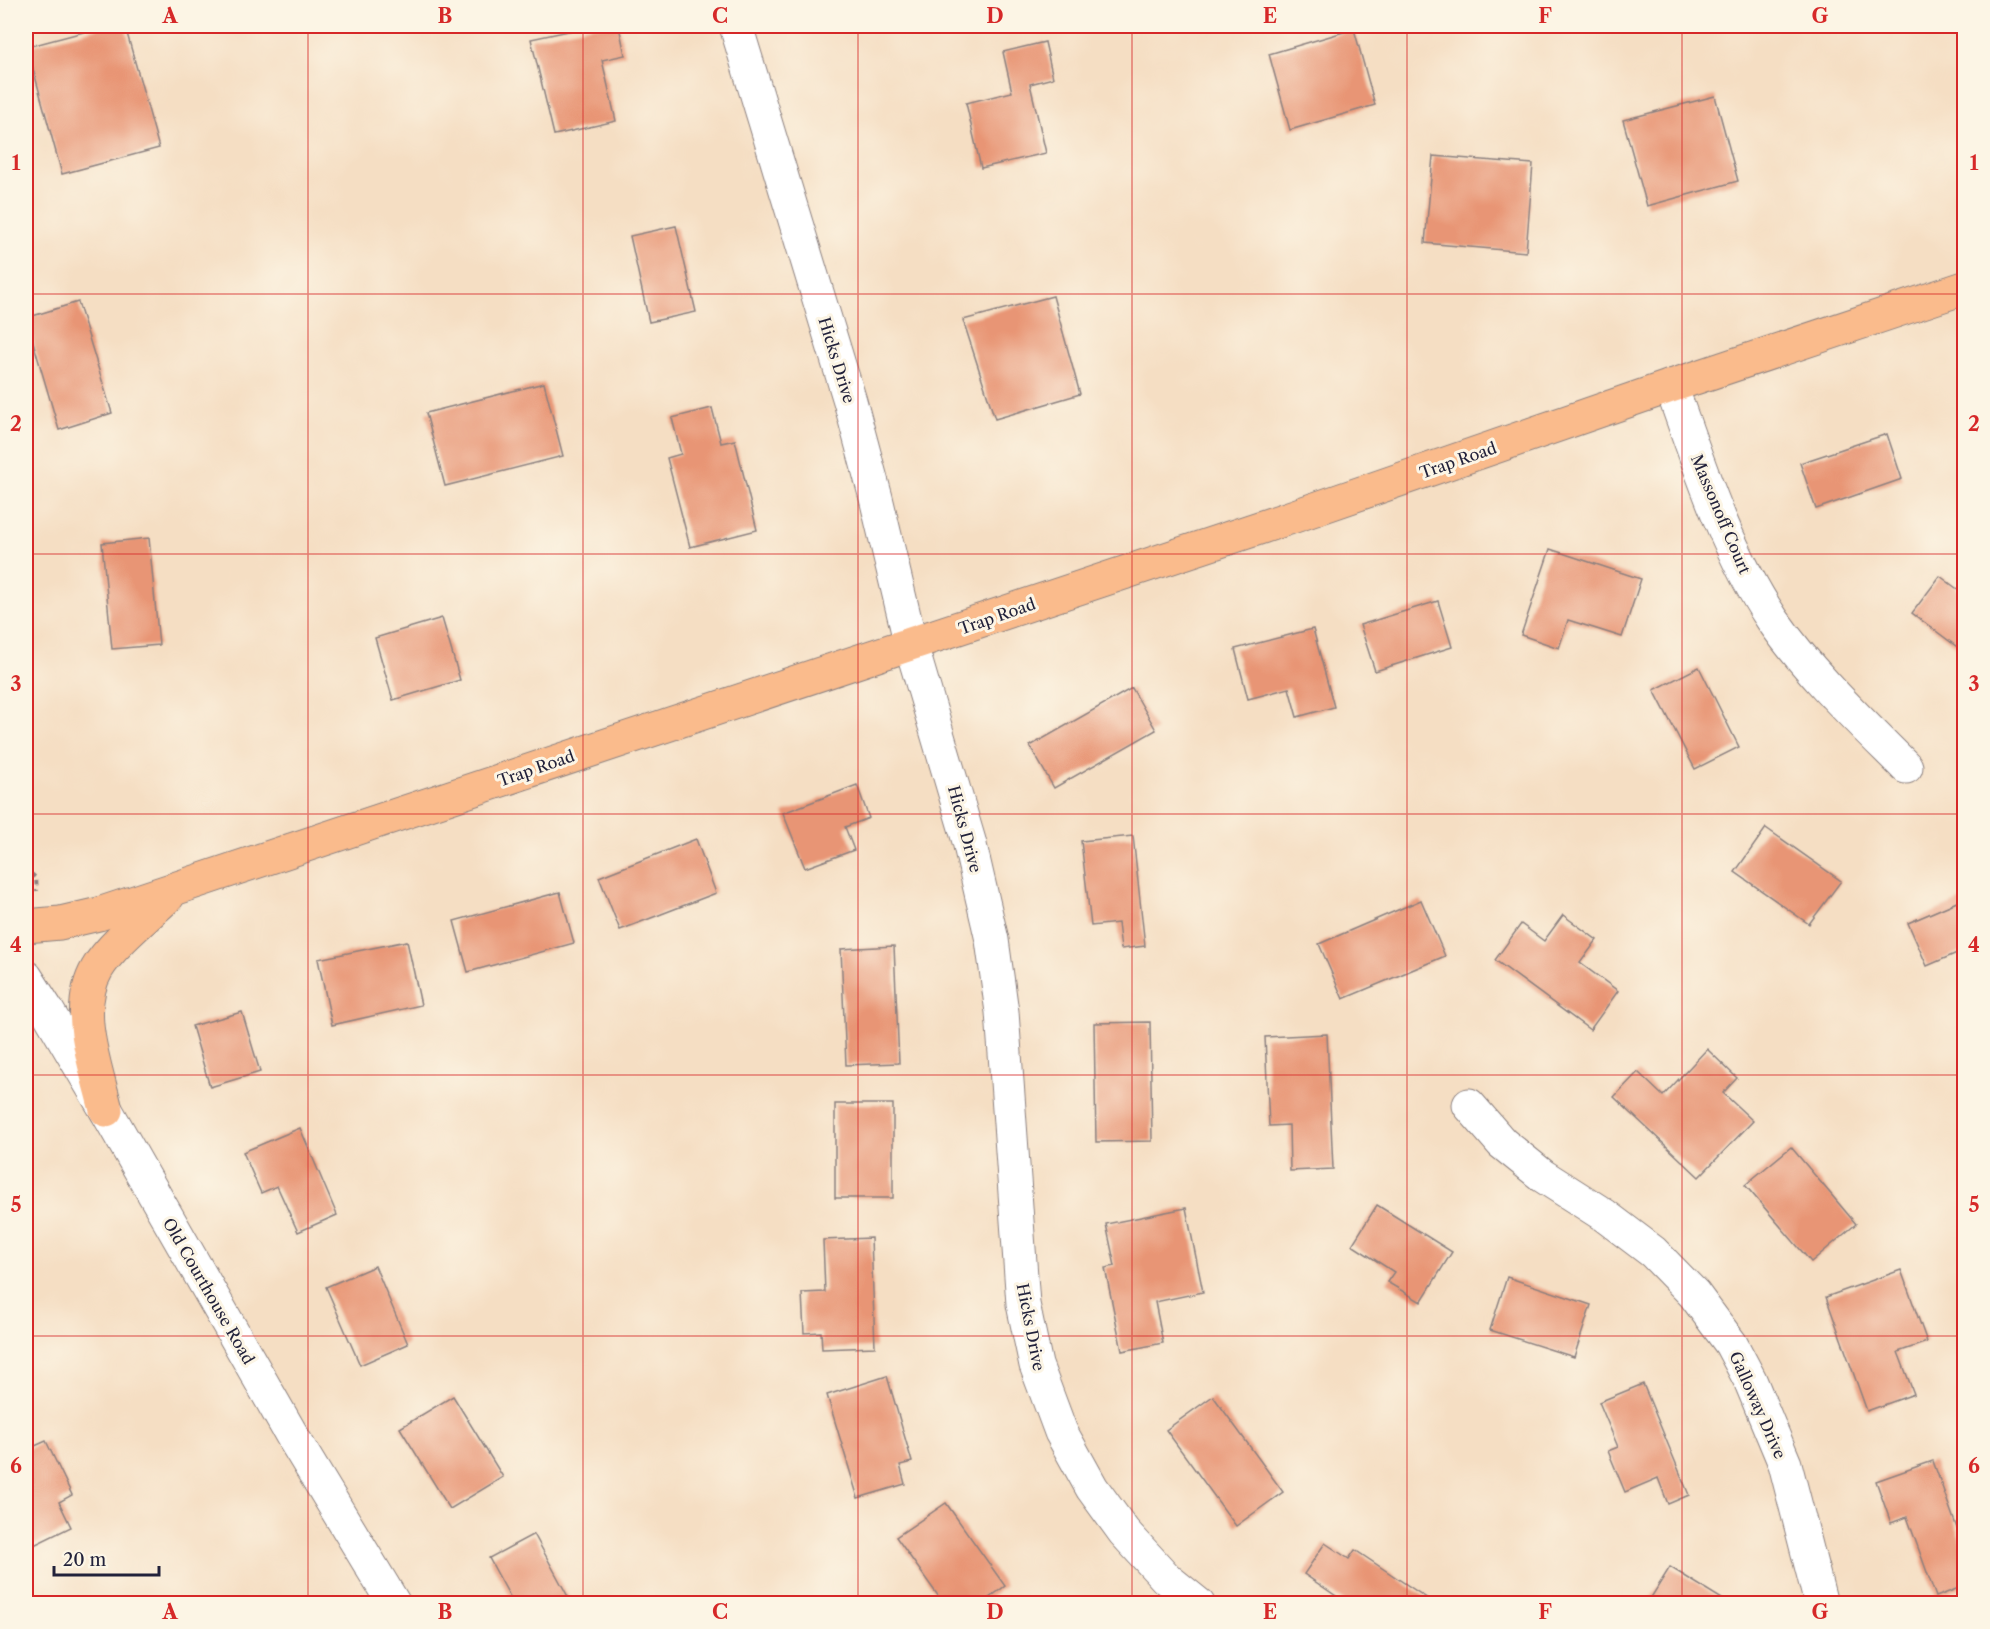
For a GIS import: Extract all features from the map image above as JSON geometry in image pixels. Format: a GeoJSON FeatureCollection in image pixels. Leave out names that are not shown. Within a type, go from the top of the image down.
{"type":"FeatureCollection","features":[{"type":"Feature","properties":{"kind":"main road","name":"Trap Road"},"geometry":{"type":"LineString","coordinates":[[26,926],[60,923],[99,914],[911,645],[1965,288]]}},
{"type":"Feature","properties":{"kind":"main road"},"geometry":{"type":"LineString","coordinates":[[106,1110],[86,1020],[86,1008],[92,983],[96,970],[106,956],[174,889]]}},
{"type":"Feature","properties":{"kind":"street","name":"Hicks Drive"},"geometry":{"type":"LineString","coordinates":[[736,26],[850,401],[911,645],[966,830],[992,940],[1002,1012],[1023,1304],[1036,1365],[1061,1432],[1092,1488],[1124,1532],[1167,1579],[1198,1604]]}},
{"type":"Feature","properties":{"kind":"street","name":"Massonoff Court"},"geometry":{"type":"LineString","coordinates":[[1671,386],[1720,519],[1738,559],[1772,618],[1811,670],[1906,767]]}},
{"type":"Feature","properties":{"kind":"street","name":"Old Courthouse Road"},"geometry":{"type":"LineString","coordinates":[[26,977],[48,1010],[294,1439],[394,1604]]}},
{"type":"Feature","properties":{"kind":"street","name":"Galloway Drive"},"geometry":{"type":"LineString","coordinates":[[1469,1105],[1502,1143],[1543,1176],[1604,1215],[1653,1252],[1694,1294],[1731,1344],[1750,1380],[1785,1464],[1821,1604]]}},
{"type":"Feature","properties":{"kind":"building"},"geometry":{"type":"Polygon","coordinates":[[[106,26],[125,26],[159,148],[62,174],[27,47],[106,26]]]}},
{"type":"Feature","properties":{"kind":"building"},"geometry":{"type":"Polygon","coordinates":[[[592,26],[619,26],[625,55],[602,60],[616,121],[554,135],[531,39],[592,26]]]}},
{"type":"Feature","properties":{"kind":"building"},"geometry":{"type":"Polygon","coordinates":[[[1354,29],[1375,105],[1290,130],[1269,54],[1354,29]]]}},
{"type":"Feature","properties":{"kind":"building"},"geometry":{"type":"Polygon","coordinates":[[[1045,42],[1053,78],[1030,84],[1046,153],[981,168],[966,103],[1012,92],[1003,52],[1045,42]]]}},
{"type":"Feature","properties":{"kind":"building"},"geometry":{"type":"Polygon","coordinates":[[[1715,96],[1738,181],[1647,206],[1623,120],[1715,96]]]}},
{"type":"Feature","properties":{"kind":"building"},"geometry":{"type":"Polygon","coordinates":[[[1433,156],[1533,164],[1526,252],[1425,243],[1433,156]]]}},
{"type":"Feature","properties":{"kind":"building"},"geometry":{"type":"Polygon","coordinates":[[[676,226],[696,312],[649,322],[630,236],[676,226]]]}},
{"type":"Feature","properties":{"kind":"building"},"geometry":{"type":"Polygon","coordinates":[[[1053,296],[1080,394],[995,419],[963,320],[1053,296]]]}},
{"type":"Feature","properties":{"kind":"building"},"geometry":{"type":"Polygon","coordinates":[[[78,302],[112,413],[59,430],[26,318],[78,302]]]}},
{"type":"Feature","properties":{"kind":"building"},"geometry":{"type":"Polygon","coordinates":[[[544,383],[563,456],[445,486],[426,413],[544,383]]]}},
{"type":"Feature","properties":{"kind":"building"},"geometry":{"type":"Polygon","coordinates":[[[712,408],[721,443],[735,440],[757,530],[690,547],[667,458],[681,454],[672,418],[712,408]]]}},
{"type":"Feature","properties":{"kind":"building"},"geometry":{"type":"Polygon","coordinates":[[[1887,434],[1902,479],[1816,509],[1800,463],[1887,434]]]}},
{"type":"Feature","properties":{"kind":"building"},"geometry":{"type":"Polygon","coordinates":[[[149,538],[159,645],[112,649],[102,543],[149,538]]]}},
{"type":"Feature","properties":{"kind":"building"},"geometry":{"type":"Polygon","coordinates":[[[1550,549],[1641,579],[1622,637],[1568,620],[1559,648],[1521,635],[1550,549]]]}},
{"type":"Feature","properties":{"kind":"building"},"geometry":{"type":"Polygon","coordinates":[[[1940,576],[1964,594],[1964,652],[1912,613],[1940,576]]]}},
{"type":"Feature","properties":{"kind":"building"},"geometry":{"type":"Polygon","coordinates":[[[1438,601],[1452,647],[1375,671],[1360,625],[1438,601]]]}},
{"type":"Feature","properties":{"kind":"building"},"geometry":{"type":"Polygon","coordinates":[[[442,618],[460,680],[393,700],[375,638],[442,618]]]}},
{"type":"Feature","properties":{"kind":"building"},"geometry":{"type":"Polygon","coordinates":[[[1313,629],[1334,707],[1297,717],[1289,688],[1248,699],[1235,649],[1313,629]]]}},
{"type":"Feature","properties":{"kind":"building"},"geometry":{"type":"Polygon","coordinates":[[[1699,667],[1739,747],[1695,769],[1654,690],[1699,667]]]}},
{"type":"Feature","properties":{"kind":"building"},"geometry":{"type":"Polygon","coordinates":[[[1132,688],[1156,730],[1054,788],[1030,746],[1132,688]]]}},
{"type":"Feature","properties":{"kind":"building"},"geometry":{"type":"Polygon","coordinates":[[[857,785],[869,818],[845,827],[854,850],[805,868],[783,813],[857,785]]]}},
{"type":"Feature","properties":{"kind":"building"},"geometry":{"type":"Polygon","coordinates":[[[1766,828],[1841,881],[1809,924],[1735,872],[1766,828]]]}},
{"type":"Feature","properties":{"kind":"building"},"geometry":{"type":"Polygon","coordinates":[[[1133,836],[1145,946],[1121,949],[1118,923],[1091,926],[1081,841],[1133,836]]]}},
{"type":"Feature","properties":{"kind":"building"},"geometry":{"type":"Polygon","coordinates":[[[696,839],[716,893],[620,930],[599,877],[696,839]]]}},
{"type":"Feature","properties":{"kind":"building"},"geometry":{"type":"Polygon","coordinates":[[[560,892],[574,943],[468,972],[454,921],[560,892]]]}},
{"type":"Feature","properties":{"kind":"building"},"geometry":{"type":"Polygon","coordinates":[[[1964,899],[1964,950],[1927,966],[1908,923],[1964,899]]]}},
{"type":"Feature","properties":{"kind":"building"},"geometry":{"type":"Polygon","coordinates":[[[1421,900],[1445,956],[1343,999],[1319,944],[1421,900]]]}},
{"type":"Feature","properties":{"kind":"building"},"geometry":{"type":"Polygon","coordinates":[[[1563,915],[1597,940],[1580,963],[1618,991],[1590,1030],[1495,960],[1521,924],[1544,941],[1563,915]]]}},
{"type":"Feature","properties":{"kind":"building"},"geometry":{"type":"Polygon","coordinates":[[[407,941],[421,1005],[332,1025],[318,959],[407,941]]]}},
{"type":"Feature","properties":{"kind":"building"},"geometry":{"type":"Polygon","coordinates":[[[894,946],[899,1063],[846,1065],[841,949],[894,946]]]}},
{"type":"Feature","properties":{"kind":"building"},"geometry":{"type":"Polygon","coordinates":[[[242,1012],[260,1072],[210,1087],[192,1026],[242,1012]]]}},
{"type":"Feature","properties":{"kind":"building"},"geometry":{"type":"Polygon","coordinates":[[[1150,1022],[1152,1141],[1096,1142],[1094,1023],[1150,1022]]]}},
{"type":"Feature","properties":{"kind":"building"},"geometry":{"type":"Polygon","coordinates":[[[1327,1034],[1333,1169],[1290,1171],[1289,1125],[1269,1126],[1265,1037],[1327,1034]]]}},
{"type":"Feature","properties":{"kind":"building"},"geometry":{"type":"Polygon","coordinates":[[[1707,1049],[1737,1078],[1723,1093],[1753,1121],[1699,1177],[1614,1097],[1638,1072],[1663,1096],[1707,1049]]]}},
{"type":"Feature","properties":{"kind":"building"},"geometry":{"type":"Polygon","coordinates":[[[835,1104],[893,1104],[893,1198],[835,1198],[835,1104]]]}},
{"type":"Feature","properties":{"kind":"building"},"geometry":{"type":"Polygon","coordinates":[[[300,1128],[337,1215],[298,1232],[277,1186],[261,1193],[243,1152],[300,1128]]]}},
{"type":"Feature","properties":{"kind":"building"},"geometry":{"type":"Polygon","coordinates":[[[1791,1147],[1856,1224],[1811,1262],[1745,1185],[1791,1147]]]}},
{"type":"Feature","properties":{"kind":"building"},"geometry":{"type":"Polygon","coordinates":[[[1377,1205],[1452,1252],[1421,1302],[1387,1282],[1394,1272],[1352,1245],[1377,1205]]]}},
{"type":"Feature","properties":{"kind":"building"},"geometry":{"type":"Polygon","coordinates":[[[1186,1208],[1203,1292],[1155,1302],[1163,1343],[1122,1351],[1105,1268],[1115,1266],[1106,1224],[1186,1208]]]}},
{"type":"Feature","properties":{"kind":"building"},"geometry":{"type":"Polygon","coordinates":[[[871,1238],[875,1347],[822,1349],[821,1332],[804,1333],[802,1293],[825,1292],[823,1240],[871,1238]]]}},
{"type":"Feature","properties":{"kind":"building"},"geometry":{"type":"Polygon","coordinates":[[[375,1266],[408,1344],[360,1365],[326,1287],[375,1266]]]}},
{"type":"Feature","properties":{"kind":"building"},"geometry":{"type":"Polygon","coordinates":[[[1901,1270],[1927,1342],[1898,1352],[1914,1394],[1867,1411],[1826,1297],[1901,1270]]]}},
{"type":"Feature","properties":{"kind":"building"},"geometry":{"type":"Polygon","coordinates":[[[1507,1277],[1591,1305],[1574,1357],[1490,1330],[1507,1277]]]}},
{"type":"Feature","properties":{"kind":"building"},"geometry":{"type":"Polygon","coordinates":[[[887,1376],[912,1462],[900,1465],[905,1484],[858,1498],[827,1395],[887,1376]]]}},
{"type":"Feature","properties":{"kind":"building"},"geometry":{"type":"Polygon","coordinates":[[[1643,1384],[1689,1495],[1668,1504],[1658,1478],[1625,1492],[1608,1451],[1618,1447],[1599,1402],[1643,1384]]]}},
{"type":"Feature","properties":{"kind":"building"},"geometry":{"type":"Polygon","coordinates":[[[453,1396],[503,1477],[450,1509],[400,1428],[453,1396]]]}},
{"type":"Feature","properties":{"kind":"building"},"geometry":{"type":"Polygon","coordinates":[[[1213,1396],[1283,1492],[1236,1526],[1166,1430],[1213,1396]]]}},
{"type":"Feature","properties":{"kind":"building"},"geometry":{"type":"Polygon","coordinates":[[[46,1441],[72,1495],[59,1502],[71,1527],[28,1548],[26,1543],[26,1450],[46,1441]]]}},
{"type":"Feature","properties":{"kind":"building"},"geometry":{"type":"Polygon","coordinates":[[[1933,1461],[1964,1548],[1964,1586],[1936,1597],[1907,1517],[1891,1523],[1876,1481],[1933,1461]]]}},
{"type":"Feature","properties":{"kind":"building"},"geometry":{"type":"Polygon","coordinates":[[[946,1503],[1005,1586],[981,1604],[944,1604],[896,1537],[946,1503]]]}},
{"type":"Feature","properties":{"kind":"building"},"geometry":{"type":"Polygon","coordinates":[[[534,1534],[572,1604],[514,1604],[489,1558],[534,1534]]]}},
{"type":"Feature","properties":{"kind":"building"},"geometry":{"type":"Polygon","coordinates":[[[1325,1543],[1349,1559],[1355,1550],[1431,1601],[1429,1604],[1348,1604],[1304,1574],[1325,1543]]]}},
{"type":"Feature","properties":{"kind":"building"},"geometry":{"type":"Polygon","coordinates":[[[1670,1567],[1727,1602],[1726,1604],[1647,1604],[1670,1567]]]}}]}
